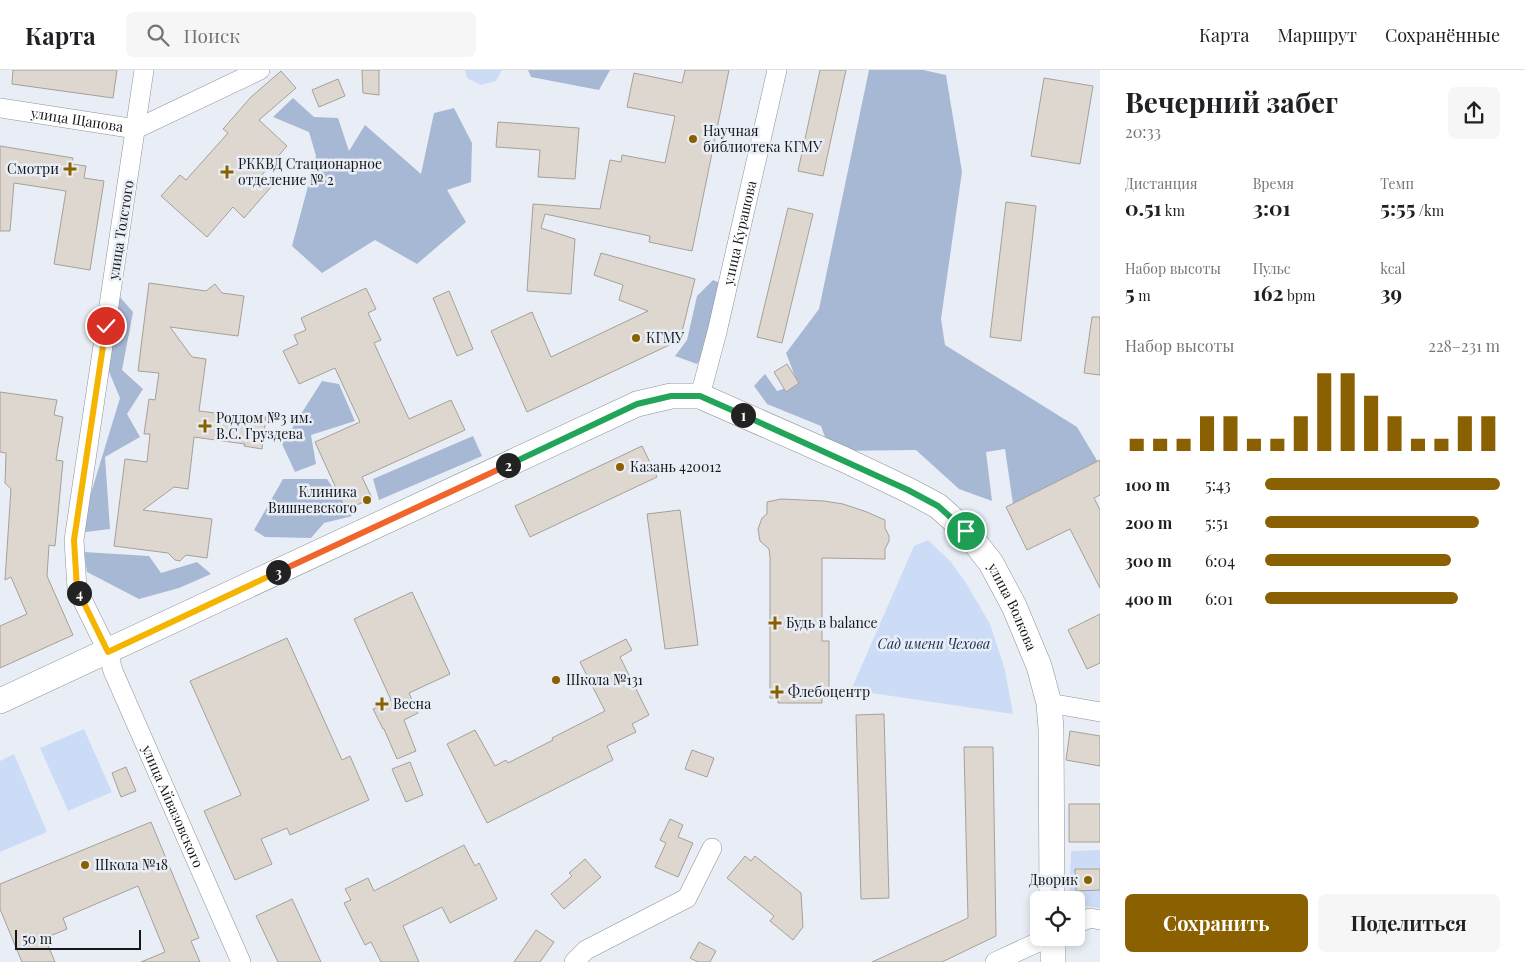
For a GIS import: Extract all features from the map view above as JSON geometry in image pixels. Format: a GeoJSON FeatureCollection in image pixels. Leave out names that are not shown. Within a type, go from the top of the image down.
{"type":"FeatureCollection","features":[{"type":"Feature","properties":{"kind":"main road"},"geometry":{"type":"LineString","coordinates":[[0,701],[637,404],[671,396],[700,396]]}},
{"type":"Feature","properties":{"kind":"main road","name":"улица Волкова"},"geometry":{"type":"LineString","coordinates":[[700,396],[843,459],[938,506],[966,531],[992,563],[1014,606],[1039,666],[1049,704],[1051,729],[1052,891]]}},
{"type":"Feature","properties":{"kind":"main road"},"geometry":{"type":"LineString","coordinates":[[1053,946],[1053,962]]}},
{"type":"Feature","properties":{"kind":"street","name":"улица Толстого"},"geometry":{"type":"LineString","coordinates":[[108,652],[77,589],[74,540],[144,70]]}},
{"type":"Feature","properties":{"kind":"street","name":"улица Щапова"},"geometry":{"type":"LineString","coordinates":[[0,108],[136,129],[260,70]]}},
{"type":"Feature","properties":{"kind":"street","name":"улица Курашова"},"geometry":{"type":"LineString","coordinates":[[700,396],[717,332],[777,70]]}},
{"type":"Feature","properties":{"kind":"street","name":"улица Айвазовского"},"geometry":{"type":"LineString","coordinates":[[108,652],[113,671],[241,962]]}},
{"type":"Feature","properties":{"kind":"street"},"geometry":{"type":"LineString","coordinates":[[1049,704],[1100,712]]}},
{"type":"Feature","properties":{"kind":"street"},"geometry":{"type":"LineString","coordinates":[[574,962],[586,950],[687,898],[712,848]]}},
{"type":"Feature","properties":{"kind":"street"},"geometry":{"type":"LineString","coordinates":[[1085,920],[1090,918],[1100,920]]}},
{"type":"Feature","properties":{"kind":"street"},"geometry":{"type":"LineString","coordinates":[[995,962],[1030,946]]}},
{"type":"Feature","properties":{"kind":"green space"},"geometry":{"type":"Polygon","coordinates":[[[465,70],[502,70],[496,81],[481,85],[467,78],[465,70]]]}},
{"type":"Feature","properties":{"kind":"green space","name":"Сад имени Чехова"},"geometry":{"type":"Polygon","coordinates":[[[928,540],[951,562],[966,583],[990,624],[1005,670],[1013,714],[851,690],[914,546],[928,540]]]}},
{"type":"Feature","properties":{"kind":"green space"},"geometry":{"type":"Polygon","coordinates":[[[84,729],[112,792],[68,811],[40,748],[84,729]]]}},
{"type":"Feature","properties":{"kind":"green space"},"geometry":{"type":"Polygon","coordinates":[[[14,754],[47,832],[0,852],[0,761],[14,754]]]}},
{"type":"Feature","properties":{"kind":"green space"},"geometry":{"type":"Polygon","coordinates":[[[1100,850],[1100,908],[1085,906],[1085,891],[1069,891],[1071,851],[1100,850]]]}},
{"type":"Feature","properties":{"kind":"shaded area"},"geometry":{"type":"Polygon","coordinates":[[[528,70],[610,70],[599,90],[531,77],[528,70]]]}},
{"type":"Feature","properties":{"kind":"shaded area"},"geometry":{"type":"Polygon","coordinates":[[[869,70],[923,70],[946,75],[962,172],[941,319],[945,345],[1077,427],[1098,462],[1013,504],[1005,449],[986,452],[992,501],[959,489],[916,450],[830,451],[821,426],[767,404],[754,386],[765,374],[777,391],[798,384],[786,353],[819,309],[869,70]]]}},
{"type":"Feature","properties":{"kind":"shaded area"},"geometry":{"type":"Polygon","coordinates":[[[293,98],[314,117],[338,118],[349,151],[365,125],[421,174],[434,113],[454,108],[472,143],[471,182],[447,190],[466,222],[417,264],[375,240],[322,273],[292,246],[316,156],[309,132],[273,117],[293,98]]]}},
{"type":"Feature","properties":{"kind":"shaded area"},"geometry":{"type":"Polygon","coordinates":[[[713,280],[731,288],[721,330],[697,364],[675,356],[687,340],[697,296],[713,280]]]}},
{"type":"Feature","properties":{"kind":"shaded area"},"geometry":{"type":"Polygon","coordinates":[[[119,296],[133,312],[122,370],[143,389],[127,414],[140,437],[105,457],[110,529],[85,532],[88,503],[120,398],[107,367],[119,296]]]}},
{"type":"Feature","properties":{"kind":"shaded area"},"geometry":{"type":"Polygon","coordinates":[[[322,381],[339,384],[355,421],[311,435],[316,464],[295,472],[282,444],[322,381]]]}},
{"type":"Feature","properties":{"kind":"shaded area"},"geometry":{"type":"Polygon","coordinates":[[[473,436],[482,456],[379,500],[373,479],[473,436]]]}},
{"type":"Feature","properties":{"kind":"shaded area"},"geometry":{"type":"Polygon","coordinates":[[[283,479],[327,479],[352,516],[324,523],[311,538],[265,537],[254,530],[283,479]]]}},
{"type":"Feature","properties":{"kind":"shaded area"},"geometry":{"type":"Polygon","coordinates":[[[84,552],[149,556],[161,573],[197,562],[211,574],[179,588],[139,599],[87,572],[84,552]]]}},
{"type":"Feature","properties":{"kind":"building"},"geometry":{"type":"Polygon","coordinates":[[[13,70],[117,70],[113,98],[12,84],[13,70]]]}},
{"type":"Feature","properties":{"kind":"building"},"geometry":{"type":"Polygon","coordinates":[[[362,70],[379,70],[379,95],[363,93],[362,70]]]}},
{"type":"Feature","properties":{"kind":"building"},"geometry":{"type":"Polygon","coordinates":[[[685,70],[729,70],[692,251],[649,242],[650,236],[545,214],[541,228],[575,239],[571,294],[527,291],[533,204],[600,209],[610,160],[621,162],[622,155],[665,163],[675,116],[627,107],[634,73],[682,83],[685,70]]]}},
{"type":"Feature","properties":{"kind":"building"},"geometry":{"type":"Polygon","coordinates":[[[820,70],[846,70],[823,176],[798,171],[820,70]]]}},
{"type":"Feature","properties":{"kind":"building","name":"РККВД Стационарное отделение № 2"},"geometry":{"type":"Polygon","coordinates":[[[281,71],[296,88],[259,120],[287,146],[261,176],[272,186],[244,218],[233,207],[207,237],[161,196],[180,175],[186,180],[228,133],[223,129],[251,97],[281,71]]]}},
{"type":"Feature","properties":{"kind":"building"},"geometry":{"type":"Polygon","coordinates":[[[1044,78],[1093,86],[1080,164],[1031,156],[1044,78]]]}},
{"type":"Feature","properties":{"kind":"building"},"geometry":{"type":"Polygon","coordinates":[[[338,79],[345,96],[319,107],[312,90],[338,79]]]}},
{"type":"Feature","properties":{"kind":"building"},"geometry":{"type":"Polygon","coordinates":[[[498,122],[579,128],[575,179],[538,177],[540,150],[496,147],[498,122]]]}},
{"type":"Feature","properties":{"kind":"building"},"geometry":{"type":"Polygon","coordinates":[[[0,146],[73,158],[72,164],[86,166],[84,178],[104,181],[90,270],[54,264],[66,191],[14,183],[10,231],[0,231],[0,146]]]}},
{"type":"Feature","properties":{"kind":"building"},"geometry":{"type":"Polygon","coordinates":[[[1006,202],[1036,206],[1021,341],[990,337],[1006,202]]]}},
{"type":"Feature","properties":{"kind":"building"},"geometry":{"type":"Polygon","coordinates":[[[788,208],[813,214],[782,343],[757,337],[788,208]]]}},
{"type":"Feature","properties":{"kind":"building","name":"КГМУ"},"geometry":{"type":"Polygon","coordinates":[[[601,253],[695,279],[680,340],[527,412],[491,331],[532,312],[551,357],[648,311],[619,300],[623,285],[594,275],[601,253]]]}},
{"type":"Feature","properties":{"kind":"building","name":"Роддом №3 им. В.С. Груздева"},"geometry":{"type":"Polygon","coordinates":[[[149,283],[206,291],[215,284],[222,293],[244,296],[238,336],[170,327],[192,357],[206,359],[199,411],[248,417],[248,415],[266,417],[262,449],[244,446],[245,444],[194,437],[188,489],[174,487],[143,510],[212,519],[207,558],[186,555],[180,561],[175,560],[168,553],[114,546],[125,459],[147,462],[150,434],[144,434],[149,399],[155,400],[159,373],[138,371],[149,283]]]}},
{"type":"Feature","properties":{"kind":"building"},"geometry":{"type":"Polygon","coordinates":[[[366,288],[376,309],[368,313],[381,340],[374,343],[409,419],[451,400],[465,430],[362,477],[372,498],[346,510],[315,442],[360,422],[335,368],[299,384],[283,351],[298,344],[294,335],[306,330],[301,318],[366,288]]]}},
{"type":"Feature","properties":{"kind":"building"},"geometry":{"type":"Polygon","coordinates":[[[449,291],[473,349],[457,356],[433,298],[449,291]]]}},
{"type":"Feature","properties":{"kind":"building"},"geometry":{"type":"Polygon","coordinates":[[[1092,317],[1100,317],[1100,375],[1084,373],[1092,317]]]}},
{"type":"Feature","properties":{"kind":"building"},"geometry":{"type":"Polygon","coordinates":[[[787,364],[799,383],[786,392],[774,372],[787,364]]]}},
{"type":"Feature","properties":{"kind":"building"},"geometry":{"type":"Polygon","coordinates":[[[0,392],[57,400],[54,415],[63,417],[56,460],[63,461],[55,546],[49,545],[47,576],[73,635],[0,668],[0,626],[27,614],[11,577],[5,580],[11,489],[5,483],[6,453],[0,452],[0,392]]]}},
{"type":"Feature","properties":{"kind":"building"},"geometry":{"type":"Polygon","coordinates":[[[642,446],[657,477],[530,537],[515,506],[642,446]]]}},
{"type":"Feature","properties":{"kind":"building"},"geometry":{"type":"Polygon","coordinates":[[[1100,460],[1100,495],[1094,498],[1100,510],[1100,588],[1070,529],[1027,550],[1006,507],[1100,460]]]}},
{"type":"Feature","properties":{"kind":"building"},"geometry":{"type":"Polygon","coordinates":[[[781,499],[824,501],[843,504],[867,512],[885,520],[885,528],[889,536],[885,549],[885,559],[822,558],[822,641],[829,641],[829,696],[822,696],[822,703],[778,703],[778,698],[770,698],[770,557],[769,549],[760,541],[758,529],[762,518],[767,514],[767,502],[781,499]]]}},
{"type":"Feature","properties":{"kind":"building"},"geometry":{"type":"Polygon","coordinates":[[[680,510],[698,645],[665,649],[647,514],[680,510]]]}},
{"type":"Feature","properties":{"kind":"building"},"geometry":{"type":"Polygon","coordinates":[[[412,592],[450,674],[409,693],[418,713],[404,720],[416,751],[397,759],[373,709],[391,700],[354,619],[412,592]]]}},
{"type":"Feature","properties":{"kind":"building"},"geometry":{"type":"Polygon","coordinates":[[[1100,614],[1100,663],[1087,669],[1068,630],[1100,614]]]}},
{"type":"Feature","properties":{"kind":"building"},"geometry":{"type":"Polygon","coordinates":[[[287,638],[342,760],[350,756],[369,800],[290,835],[287,828],[261,839],[272,864],[235,880],[204,811],[241,795],[190,681],[287,638]]]}},
{"type":"Feature","properties":{"kind":"building"},"geometry":{"type":"Polygon","coordinates":[[[626,639],[632,650],[620,657],[649,715],[632,724],[636,732],[607,746],[613,760],[487,823],[447,744],[475,730],[495,766],[506,760],[508,763],[605,711],[580,662],[626,639]]]}},
{"type":"Feature","properties":{"kind":"building"},"geometry":{"type":"Polygon","coordinates":[[[884,714],[889,898],[861,899],[856,715],[884,714]]]}},
{"type":"Feature","properties":{"kind":"building"},"geometry":{"type":"Polygon","coordinates":[[[1070,731],[1100,736],[1100,766],[1066,760],[1070,731]]]}},
{"type":"Feature","properties":{"kind":"building"},"geometry":{"type":"Polygon","coordinates":[[[964,747],[993,747],[996,936],[942,962],[872,962],[968,918],[964,747]]]}},
{"type":"Feature","properties":{"kind":"building"},"geometry":{"type":"Polygon","coordinates":[[[692,750],[714,758],[707,777],[685,769],[692,750]]]}},
{"type":"Feature","properties":{"kind":"building"},"geometry":{"type":"Polygon","coordinates":[[[410,762],[423,795],[406,802],[392,769],[410,762]]]}},
{"type":"Feature","properties":{"kind":"building"},"geometry":{"type":"Polygon","coordinates":[[[126,767],[136,791],[121,797],[112,773],[126,767]]]}},
{"type":"Feature","properties":{"kind":"building"},"geometry":{"type":"Polygon","coordinates":[[[1069,804],[1100,804],[1100,842],[1069,842],[1069,804]]]}},
{"type":"Feature","properties":{"kind":"building"},"geometry":{"type":"Polygon","coordinates":[[[670,819],[683,825],[678,837],[693,843],[678,877],[655,867],[666,843],[660,840],[670,819]]]}},
{"type":"Feature","properties":{"kind":"building"},"geometry":{"type":"Polygon","coordinates":[[[151,822],[199,938],[191,941],[200,962],[141,962],[165,952],[138,886],[63,918],[67,929],[45,938],[55,962],[22,962],[0,909],[0,884],[151,822]]]}},
{"type":"Feature","properties":{"kind":"building"},"geometry":{"type":"Polygon","coordinates":[[[464,845],[475,866],[479,863],[497,899],[450,923],[442,907],[403,926],[419,962],[381,962],[371,942],[365,945],[344,903],[351,900],[345,889],[368,878],[374,891],[464,845]]]}},
{"type":"Feature","properties":{"kind":"building"},"geometry":{"type":"Polygon","coordinates":[[[745,856],[751,861],[755,856],[801,893],[803,927],[793,940],[770,921],[774,916],[727,878],[745,856]]]}},
{"type":"Feature","properties":{"kind":"building"},"geometry":{"type":"Polygon","coordinates":[[[585,859],[601,877],[564,909],[551,894],[572,876],[569,873],[585,859]]]}},
{"type":"Feature","properties":{"kind":"building","name":"Дворик"},"geometry":{"type":"Polygon","coordinates":[[[1075,869],[1100,869],[1100,890],[1076,891],[1075,869]]]}},
{"type":"Feature","properties":{"kind":"building"},"geometry":{"type":"Polygon","coordinates":[[[292,899],[321,962],[278,962],[256,916],[292,899]]]}},
{"type":"Feature","properties":{"kind":"building"},"geometry":{"type":"Polygon","coordinates":[[[536,930],[554,942],[540,962],[514,962],[536,930]]]}},
{"type":"Feature","properties":{"kind":"building"},"geometry":{"type":"Polygon","coordinates":[[[699,942],[716,951],[710,962],[698,962],[690,958],[699,942]]]}},
{"type":"Feature","properties":{"kind":"place","name":"Научная библиотека КГМУ"},"geometry":{"type":"Point","coordinates":[693,139]}},
{"type":"Feature","properties":{"kind":"place","name":"Смотри"},"geometry":{"type":"Point","coordinates":[70,169]}},
{"type":"Feature","properties":{"kind":"place","name":"РККВД Стационарное отделение № 2"},"geometry":{"type":"Point","coordinates":[227,172]}},
{"type":"Feature","properties":{"kind":"place","name":"КГМУ"},"geometry":{"type":"Point","coordinates":[636,338]}},
{"type":"Feature","properties":{"kind":"place","name":"Роддом №3 им. В.С. Груздева"},"geometry":{"type":"Point","coordinates":[205,426]}},
{"type":"Feature","properties":{"kind":"place","name":"Казань 420012"},"geometry":{"type":"Point","coordinates":[620,467]}},
{"type":"Feature","properties":{"kind":"place","name":"Клиника Вишневского"},"geometry":{"type":"Point","coordinates":[367,500]}},
{"type":"Feature","properties":{"kind":"place","name":"Будь в balance"},"geometry":{"type":"Point","coordinates":[775,623]}},
{"type":"Feature","properties":{"kind":"place","name":"Школа №131"},"geometry":{"type":"Point","coordinates":[556,680]}},
{"type":"Feature","properties":{"kind":"place","name":"Флебоцентр"},"geometry":{"type":"Point","coordinates":[777,692]}},
{"type":"Feature","properties":{"kind":"place","name":"Весна"},"geometry":{"type":"Point","coordinates":[382,704]}},
{"type":"Feature","properties":{"kind":"place","name":"Школа №18"},"geometry":{"type":"Point","coordinates":[85,865]}},
{"type":"Feature","properties":{"kind":"place","name":"Дворик"},"geometry":{"type":"Point","coordinates":[1088,880]}},
{"type":"Feature","properties":{"kind":"route"},"geometry":{"type":"LineString","coordinates":[[106,326],[74,540],[77,589],[108,652],[637,404],[671,396],[700,396],[843,459],[938,506],[966,531]]}}]}
